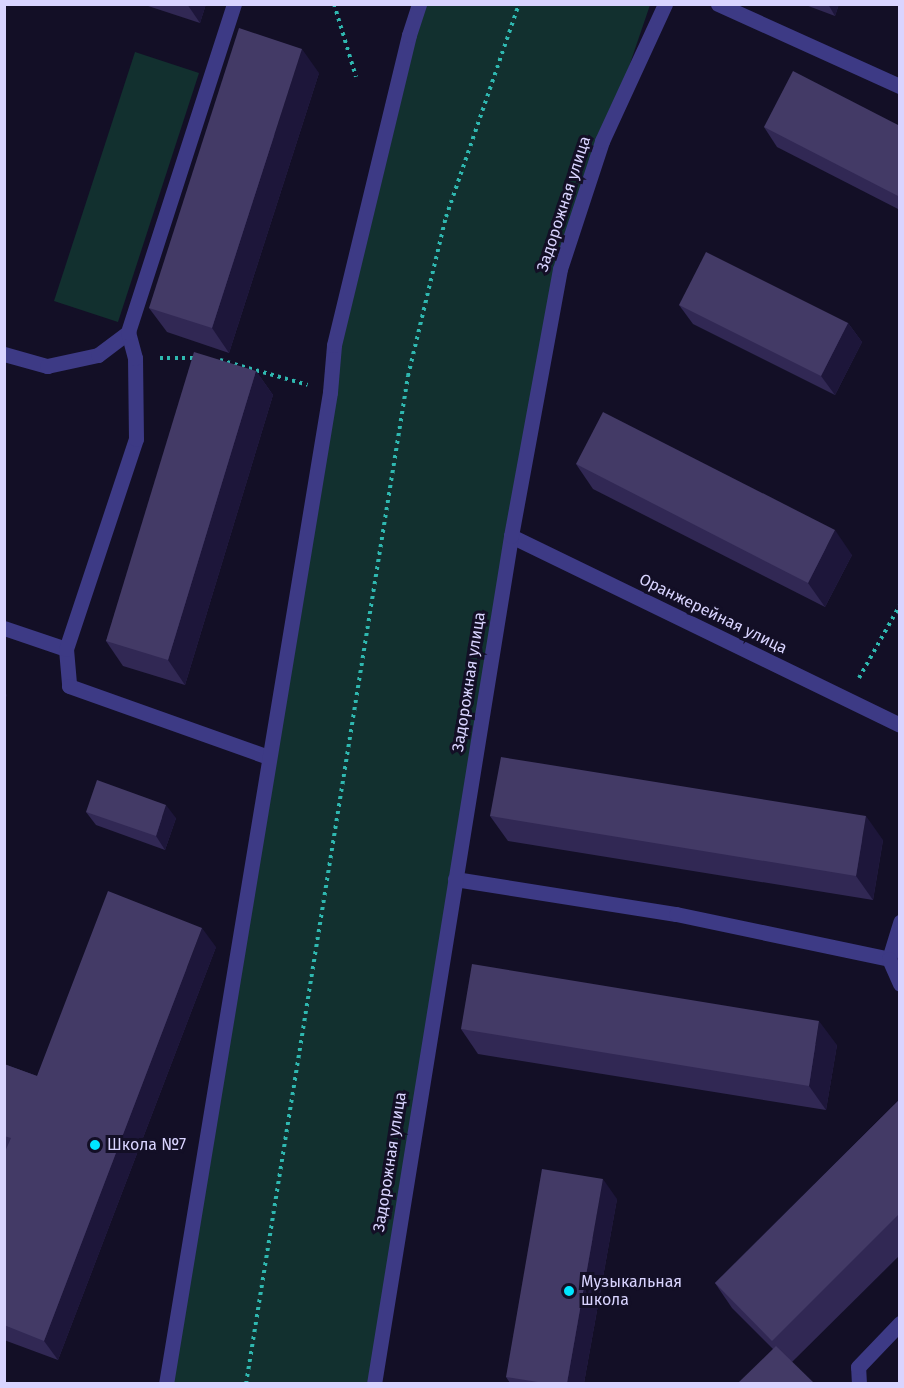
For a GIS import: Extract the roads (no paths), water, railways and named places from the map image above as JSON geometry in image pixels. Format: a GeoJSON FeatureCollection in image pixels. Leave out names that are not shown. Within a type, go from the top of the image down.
{"type":"FeatureCollection","features":[{"type":"Feature","properties":{"kind":"street"},"geometry":{"type":"LineString","coordinates":[[234,4],[128,332],[135,358],[136,439],[66,649],[69,686],[268,757]]}},
{"type":"Feature","properties":{"kind":"street"},"geometry":{"type":"LineString","coordinates":[[166,1383],[330,392],[334,345],[409,35],[419,4]]}},
{"type":"Feature","properties":{"kind":"street","name":"Задорожная улица"},"geometry":{"type":"LineString","coordinates":[[374,1383],[511,536],[560,269],[602,141],[665,4]]}},
{"type":"Feature","properties":{"kind":"street"},"geometry":{"type":"LineString","coordinates":[[718,4],[737,8],[898,80]]}},
{"type":"Feature","properties":{"kind":"street"},"geometry":{"type":"LineString","coordinates":[[4,354],[47,366],[98,355],[128,332]]}},
{"type":"Feature","properties":{"kind":"street","name":"Оранжерейная улица"},"geometry":{"type":"LineString","coordinates":[[511,536],[900,725]]}},
{"type":"Feature","properties":{"kind":"street"},"geometry":{"type":"LineString","coordinates":[[4,628],[66,649]]}},
{"type":"Feature","properties":{"kind":"street"},"geometry":{"type":"LineString","coordinates":[[455,879],[676,914],[889,959]]}},
{"type":"Feature","properties":{"kind":"street"},"geometry":{"type":"LineString","coordinates":[[900,922],[889,959],[900,984]]}},
{"type":"Feature","properties":{"kind":"street"},"geometry":{"type":"LineString","coordinates":[[859,1383],[858,1367],[900,1323]]}},
{"type":"Feature","properties":{"kind":"place","name":"Школа №7"},"geometry":{"type":"Point","coordinates":[95,1145]}},
{"type":"Feature","properties":{"kind":"place","name":"Музыкальная школа"},"geometry":{"type":"Point","coordinates":[569,1291]}}]}
